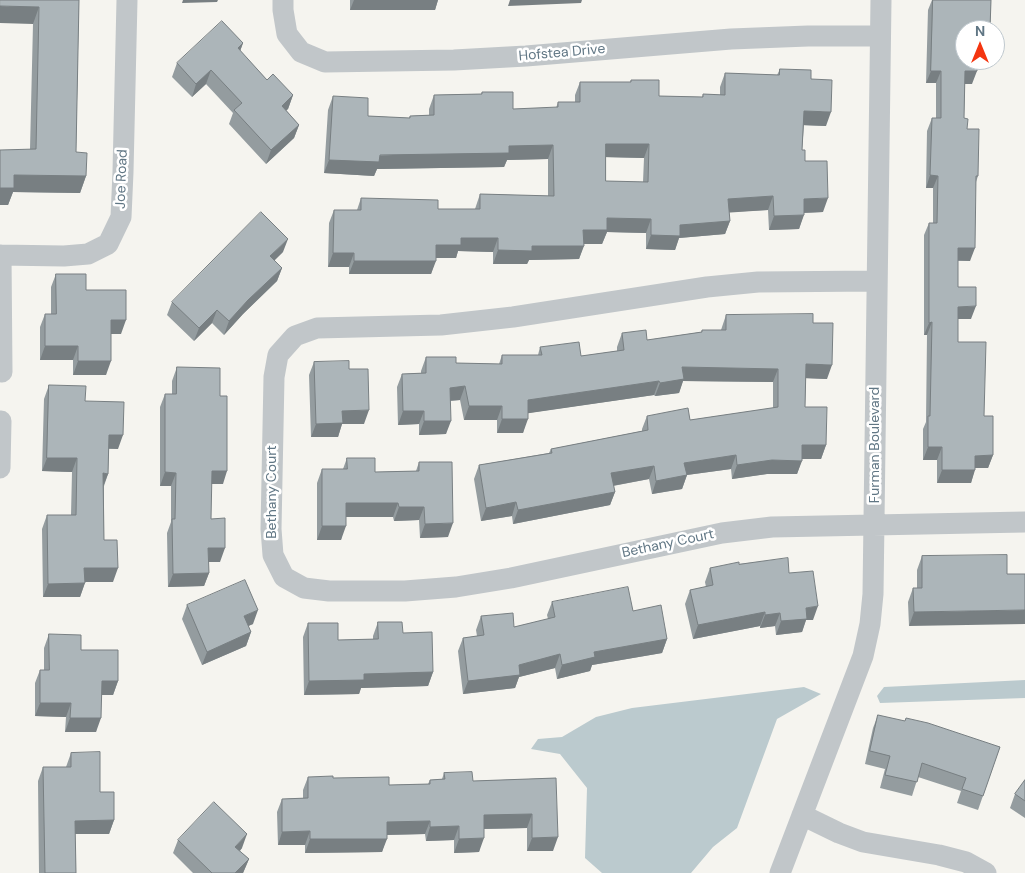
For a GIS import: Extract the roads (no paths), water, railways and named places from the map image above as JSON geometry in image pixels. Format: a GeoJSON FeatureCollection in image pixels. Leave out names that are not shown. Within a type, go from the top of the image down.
{"type":"FeatureCollection","features":[{"type":"Feature","properties":{"kind":"street","name":"Joe Road"},"geometry":{"type":"LineString","coordinates":[[0,255],[64,256],[88,254],[108,244],[120,217],[123,172],[127,0]]}},
{"type":"Feature","properties":{"kind":"street","name":"Hofstea Drive"},"geometry":{"type":"LineString","coordinates":[[284,0],[283,10],[287,34],[301,52],[325,62],[472,59],[732,39],[880,36]]}},
{"type":"Feature","properties":{"kind":"street","name":"Furman Boulevard"},"geometry":{"type":"LineString","coordinates":[[780,873],[863,656],[870,624],[874,524],[881,0]]}},
{"type":"Feature","properties":{"kind":"street"},"geometry":{"type":"LineString","coordinates":[[0,255],[2,372]]}},
{"type":"Feature","properties":{"kind":"street","name":"Bethany Court"},"geometry":{"type":"LineString","coordinates":[[876,281],[758,282],[706,287],[513,317],[450,324],[317,328],[295,336],[278,355],[274,377],[271,530],[273,555],[284,577],[304,588],[329,591],[405,591],[456,587],[511,578],[722,533],[772,527],[1025,522]]}},
{"type":"Feature","properties":{"kind":"street"},"geometry":{"type":"LineString","coordinates":[[0,468],[1,421]]}},
{"type":"Feature","properties":{"kind":"street"},"geometry":{"type":"LineString","coordinates":[[802,815],[863,842],[939,855],[966,862],[986,873]]}}]}
